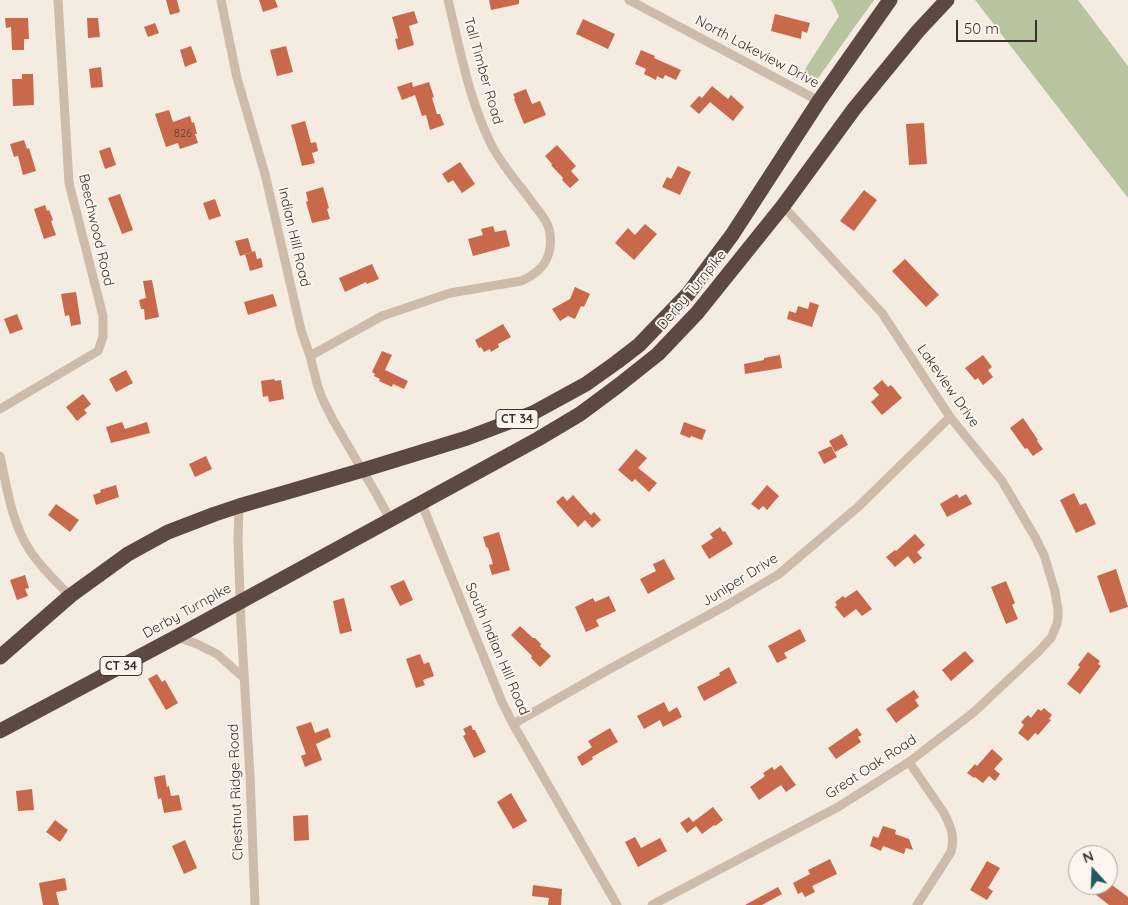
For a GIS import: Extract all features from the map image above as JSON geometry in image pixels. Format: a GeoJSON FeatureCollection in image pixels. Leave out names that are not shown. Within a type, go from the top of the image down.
{"type":"FeatureCollection","features":[{"type":"Feature","properties":{"kind":"highway","name":"Derby Turnpike"},"geometry":{"type":"LineString","coordinates":[[0,657],[70,596],[128,554],[155,539],[184,525],[239,506],[467,438],[533,414],[586,384],[639,345],[688,294],[732,235],[819,100],[890,0]]}},
{"type":"Feature","properties":{"kind":"highway","name":"Derby Turnpike"},"geometry":{"type":"LineString","coordinates":[[0,731],[538,439],[580,414],[616,388],[658,354],[697,313],[783,206],[854,109],[947,0]]}},
{"type":"Feature","properties":{"kind":"street","name":"Beechwood Road"},"geometry":{"type":"LineString","coordinates":[[0,409],[98,351],[103,336],[103,316],[69,183],[58,0]]}},
{"type":"Feature","properties":{"kind":"street","name":"Indian Hill Road"},"geometry":{"type":"LineString","coordinates":[[222,0],[238,78],[265,174],[300,323],[316,380],[323,400],[363,470]]}},
{"type":"Feature","properties":{"kind":"street","name":"Tall Timber Road"},"geometry":{"type":"LineString","coordinates":[[310,356],[382,316],[450,293],[521,281],[531,277],[549,258],[551,246],[550,232],[546,220],[507,170],[493,148],[481,122],[448,0]]}},
{"type":"Feature","properties":{"kind":"street","name":"North Lakeview Drive"},"geometry":{"type":"LineString","coordinates":[[629,0],[819,100]]}},
{"type":"Feature","properties":{"kind":"street","name":"Lakeview Drive"},"geometry":{"type":"LineString","coordinates":[[783,206],[882,313],[950,417],[1002,482],[1030,529],[1046,562],[1056,591],[1057,603]]}},
{"type":"Feature","properties":{"kind":"street","name":"Juniper Drive"},"geometry":{"type":"LineString","coordinates":[[513,724],[606,671],[727,606],[779,574],[858,507],[950,417]]}},
{"type":"Feature","properties":{"kind":"street"},"geometry":{"type":"LineString","coordinates":[[0,456],[13,514],[28,548],[70,596]]}},
{"type":"Feature","properties":{"kind":"street"},"geometry":{"type":"LineString","coordinates":[[363,470],[390,519]]}},
{"type":"Feature","properties":{"kind":"street","name":"South Indian Hill Road"},"geometry":{"type":"LineString","coordinates":[[421,502],[502,702],[617,905]]}},
{"type":"Feature","properties":{"kind":"street","name":"Chestnut Ridge Road"},"geometry":{"type":"LineString","coordinates":[[239,506],[240,601],[255,905]]}},
{"type":"Feature","properties":{"kind":"street","name":"Great Oak Road"},"geometry":{"type":"LineString","coordinates":[[652,905],[838,807],[908,762],[974,712],[1045,645],[1050,638],[1058,617],[1057,603]]}},
{"type":"Feature","properties":{"kind":"street"},"geometry":{"type":"LineString","coordinates":[[176,636],[217,654],[244,678]]}},
{"type":"Feature","properties":{"kind":"street"},"geometry":{"type":"LineString","coordinates":[[908,762],[944,813],[953,837],[951,852],[917,905]]}},
{"type":"Feature","properties":{"kind":"green space"},"geometry":{"type":"Polygon","coordinates":[[[831,0],[874,0],[816,81],[802,74],[839,16],[831,0]]]}},
{"type":"Feature","properties":{"kind":"green space"},"geometry":{"type":"Polygon","coordinates":[[[975,0],[1078,0],[1128,66],[1128,198],[975,0]]]}},
{"type":"Feature","properties":{"kind":"building"},"geometry":{"type":"Polygon","coordinates":[[[166,0],[177,0],[180,12],[170,15],[166,0]]]}},
{"type":"Feature","properties":{"kind":"building"},"geometry":{"type":"Polygon","coordinates":[[[259,0],[275,0],[278,7],[263,12],[259,0]]]}},
{"type":"Feature","properties":{"kind":"building"},"geometry":{"type":"Polygon","coordinates":[[[489,0],[519,0],[519,4],[491,10],[489,0]]]}},
{"type":"Feature","properties":{"kind":"building"},"geometry":{"type":"Polygon","coordinates":[[[414,11],[418,23],[409,26],[414,45],[398,50],[395,39],[398,38],[392,17],[414,11]]]}},
{"type":"Feature","properties":{"kind":"building"},"geometry":{"type":"Polygon","coordinates":[[[775,14],[810,23],[807,33],[802,31],[801,39],[771,31],[775,14]]]}},
{"type":"Feature","properties":{"kind":"building"},"geometry":{"type":"Polygon","coordinates":[[[5,18],[28,18],[29,39],[24,39],[24,50],[12,50],[11,27],[6,28],[5,18]]]}},
{"type":"Feature","properties":{"kind":"building"},"geometry":{"type":"Polygon","coordinates":[[[87,18],[98,18],[100,37],[88,38],[87,18]]]}},
{"type":"Feature","properties":{"kind":"building"},"geometry":{"type":"Polygon","coordinates":[[[583,19],[615,34],[608,49],[576,34],[583,19]]]}},
{"type":"Feature","properties":{"kind":"building"},"geometry":{"type":"Polygon","coordinates":[[[155,23],[159,33],[148,37],[144,27],[155,23]]]}},
{"type":"Feature","properties":{"kind":"building"},"geometry":{"type":"Polygon","coordinates":[[[191,46],[197,62],[185,67],[180,50],[191,46]]]}},
{"type":"Feature","properties":{"kind":"building"},"geometry":{"type":"Polygon","coordinates":[[[286,46],[293,72],[277,76],[270,50],[286,46]]]}},
{"type":"Feature","properties":{"kind":"building"},"geometry":{"type":"Polygon","coordinates":[[[641,50],[681,70],[676,80],[665,75],[663,79],[657,76],[656,80],[644,74],[646,69],[635,64],[641,50]]]}},
{"type":"Feature","properties":{"kind":"building"},"geometry":{"type":"Polygon","coordinates":[[[101,67],[103,87],[91,88],[89,69],[101,67]]]}},
{"type":"Feature","properties":{"kind":"building"},"geometry":{"type":"Polygon","coordinates":[[[22,74],[33,74],[34,105],[13,106],[12,79],[22,79],[22,74]]]}},
{"type":"Feature","properties":{"kind":"building"},"geometry":{"type":"Polygon","coordinates":[[[412,82],[413,87],[429,82],[437,114],[440,114],[444,125],[430,130],[426,115],[422,116],[415,95],[402,100],[397,87],[412,82]]]}},
{"type":"Feature","properties":{"kind":"building"},"geometry":{"type":"Polygon","coordinates":[[[712,86],[728,99],[731,95],[744,107],[733,121],[710,102],[699,114],[690,106],[699,96],[702,98],[712,86]]]}},
{"type":"Feature","properties":{"kind":"building"},"geometry":{"type":"Polygon","coordinates":[[[526,89],[532,104],[540,101],[546,115],[524,124],[513,94],[526,89]]]}},
{"type":"Feature","properties":{"kind":"building"},"geometry":{"type":"Polygon","coordinates":[[[169,110],[173,122],[190,116],[192,123],[194,122],[198,143],[180,149],[178,143],[166,147],[155,114],[169,110]]]}},
{"type":"Feature","properties":{"kind":"building"},"geometry":{"type":"Polygon","coordinates":[[[305,121],[311,143],[316,142],[318,151],[312,153],[315,163],[302,166],[291,125],[305,121]]]}},
{"type":"Feature","properties":{"kind":"building"},"geometry":{"type":"Polygon","coordinates":[[[924,123],[927,164],[909,165],[906,124],[924,123]]]}},
{"type":"Feature","properties":{"kind":"building"},"geometry":{"type":"Polygon","coordinates":[[[24,140],[27,149],[29,148],[36,171],[23,175],[18,156],[14,157],[10,144],[24,140]]]}},
{"type":"Feature","properties":{"kind":"building"},"geometry":{"type":"Polygon","coordinates":[[[557,145],[576,166],[571,171],[579,180],[570,188],[545,156],[557,145]]]}},
{"type":"Feature","properties":{"kind":"building"},"geometry":{"type":"Polygon","coordinates":[[[110,147],[116,165],[105,169],[99,151],[110,147]]]}},
{"type":"Feature","properties":{"kind":"building"},"geometry":{"type":"Polygon","coordinates":[[[460,162],[475,184],[462,193],[453,180],[448,183],[442,174],[460,162]]]}},
{"type":"Feature","properties":{"kind":"building"},"geometry":{"type":"Polygon","coordinates":[[[678,166],[691,172],[680,195],[662,187],[667,177],[671,179],[678,166]]]}},
{"type":"Feature","properties":{"kind":"building"},"geometry":{"type":"Polygon","coordinates":[[[323,187],[330,219],[312,223],[306,202],[308,201],[306,192],[323,187]]]}},
{"type":"Feature","properties":{"kind":"building"},"geometry":{"type":"Polygon","coordinates":[[[864,190],[877,200],[854,231],[840,221],[864,190]]]}},
{"type":"Feature","properties":{"kind":"building"},"geometry":{"type":"Polygon","coordinates":[[[120,194],[133,230],[122,234],[108,198],[120,194]]]}},
{"type":"Feature","properties":{"kind":"building"},"geometry":{"type":"Polygon","coordinates":[[[215,199],[221,216],[209,220],[203,203],[215,199]]]}},
{"type":"Feature","properties":{"kind":"building"},"geometry":{"type":"Polygon","coordinates":[[[45,205],[53,220],[51,221],[56,235],[44,239],[34,209],[45,205]]]}},
{"type":"Feature","properties":{"kind":"building"},"geometry":{"type":"Polygon","coordinates":[[[645,224],[657,234],[634,260],[615,243],[628,228],[635,235],[645,224]]]}},
{"type":"Feature","properties":{"kind":"building"},"geometry":{"type":"Polygon","coordinates":[[[493,226],[495,232],[506,230],[510,246],[473,256],[468,239],[483,235],[481,229],[493,226]]]}},
{"type":"Feature","properties":{"kind":"building"},"geometry":{"type":"Polygon","coordinates":[[[248,238],[252,252],[240,256],[235,241],[248,238]]]}},
{"type":"Feature","properties":{"kind":"building"},"geometry":{"type":"Polygon","coordinates":[[[255,251],[257,259],[261,258],[263,267],[250,271],[245,254],[255,251]]]}},
{"type":"Feature","properties":{"kind":"building"},"geometry":{"type":"Polygon","coordinates":[[[905,259],[939,295],[926,307],[892,271],[905,259]]]}},
{"type":"Feature","properties":{"kind":"building"},"geometry":{"type":"Polygon","coordinates":[[[372,264],[379,279],[367,284],[366,282],[345,292],[339,278],[372,264]]]}},
{"type":"Feature","properties":{"kind":"building"},"geometry":{"type":"Polygon","coordinates":[[[152,280],[159,317],[145,320],[144,309],[141,309],[139,300],[146,298],[143,281],[152,280]]]}},
{"type":"Feature","properties":{"kind":"building"},"geometry":{"type":"Polygon","coordinates":[[[575,287],[590,294],[584,307],[581,306],[575,319],[568,316],[560,321],[552,309],[570,299],[575,287]]]}},
{"type":"Feature","properties":{"kind":"building"},"geometry":{"type":"Polygon","coordinates":[[[76,292],[81,324],[71,326],[69,315],[65,316],[61,294],[76,292]]]}},
{"type":"Feature","properties":{"kind":"building"},"geometry":{"type":"Polygon","coordinates":[[[273,294],[277,306],[248,315],[244,302],[273,294]]]}},
{"type":"Feature","properties":{"kind":"building"},"geometry":{"type":"Polygon","coordinates":[[[810,302],[819,305],[812,327],[787,319],[789,311],[796,313],[798,306],[808,309],[810,302]]]}},
{"type":"Feature","properties":{"kind":"building"},"geometry":{"type":"Polygon","coordinates":[[[17,314],[23,329],[10,334],[4,319],[17,314]]]}},
{"type":"Feature","properties":{"kind":"building"},"geometry":{"type":"Polygon","coordinates":[[[503,324],[511,337],[498,344],[499,347],[491,352],[490,349],[484,352],[481,347],[479,348],[475,340],[503,324]]]}},
{"type":"Feature","properties":{"kind":"building"},"geometry":{"type":"Polygon","coordinates":[[[382,351],[392,355],[385,370],[408,381],[404,389],[393,384],[392,387],[379,381],[380,379],[374,376],[375,374],[372,372],[382,351]]]}},
{"type":"Feature","properties":{"kind":"building"},"geometry":{"type":"Polygon","coordinates":[[[780,355],[782,368],[745,374],[744,364],[780,355]]]}},
{"type":"Feature","properties":{"kind":"building"},"geometry":{"type":"Polygon","coordinates":[[[983,355],[992,367],[988,370],[993,377],[983,385],[978,378],[975,380],[965,368],[983,355]]]}},
{"type":"Feature","properties":{"kind":"building"},"geometry":{"type":"Polygon","coordinates":[[[126,370],[133,383],[116,392],[109,379],[126,370]]]}},
{"type":"Feature","properties":{"kind":"building"},"geometry":{"type":"Polygon","coordinates":[[[274,379],[275,381],[281,380],[284,399],[269,402],[268,396],[263,397],[261,381],[274,379]]]}},
{"type":"Feature","properties":{"kind":"building"},"geometry":{"type":"Polygon","coordinates":[[[882,380],[888,387],[891,385],[902,398],[882,415],[871,402],[879,395],[873,388],[882,380]]]}},
{"type":"Feature","properties":{"kind":"building"},"geometry":{"type":"Polygon","coordinates":[[[83,394],[91,404],[84,410],[87,413],[77,421],[66,407],[83,394]]]}},
{"type":"Feature","properties":{"kind":"building"},"geometry":{"type":"Polygon","coordinates":[[[1023,418],[1043,449],[1033,456],[1027,448],[1025,449],[1010,428],[1023,418]]]}},
{"type":"Feature","properties":{"kind":"building"},"geometry":{"type":"Polygon","coordinates":[[[122,422],[125,429],[147,422],[150,433],[111,443],[106,427],[122,422]]]}},
{"type":"Feature","properties":{"kind":"building"},"geometry":{"type":"Polygon","coordinates":[[[684,422],[706,430],[702,440],[680,434],[684,422]]]}},
{"type":"Feature","properties":{"kind":"building"},"geometry":{"type":"Polygon","coordinates":[[[842,434],[848,445],[835,452],[829,441],[842,434]]]}},
{"type":"Feature","properties":{"kind":"building"},"geometry":{"type":"Polygon","coordinates":[[[831,446],[837,457],[824,464],[818,452],[831,446]]]}},
{"type":"Feature","properties":{"kind":"building"},"geometry":{"type":"Polygon","coordinates":[[[636,449],[647,458],[638,468],[657,483],[649,492],[635,479],[632,482],[618,470],[636,449]]]}},
{"type":"Feature","properties":{"kind":"building"},"geometry":{"type":"Polygon","coordinates":[[[206,456],[212,469],[195,477],[189,464],[206,456]]]}},
{"type":"Feature","properties":{"kind":"building"},"geometry":{"type":"Polygon","coordinates":[[[116,485],[119,497],[96,505],[93,495],[101,492],[100,490],[116,485]]]}},
{"type":"Feature","properties":{"kind":"building"},"geometry":{"type":"Polygon","coordinates":[[[767,485],[779,496],[767,510],[763,506],[759,510],[751,504],[767,485]]]}},
{"type":"Feature","properties":{"kind":"building"},"geometry":{"type":"Polygon","coordinates":[[[1074,493],[1080,505],[1086,503],[1096,524],[1076,533],[1060,500],[1074,493]]]}},
{"type":"Feature","properties":{"kind":"building"},"geometry":{"type":"Polygon","coordinates":[[[957,494],[959,498],[966,494],[972,504],[947,517],[940,504],[957,494]]]}},
{"type":"Feature","properties":{"kind":"building"},"geometry":{"type":"Polygon","coordinates":[[[573,495],[591,515],[594,512],[601,520],[592,528],[585,520],[578,527],[556,502],[563,496],[567,501],[573,495]]]}},
{"type":"Feature","properties":{"kind":"building"},"geometry":{"type":"Polygon","coordinates":[[[56,504],[79,520],[70,532],[48,515],[56,504]]]}},
{"type":"Feature","properties":{"kind":"building"},"geometry":{"type":"Polygon","coordinates":[[[720,527],[723,532],[725,531],[733,544],[709,559],[701,546],[713,538],[710,534],[720,527]]]}},
{"type":"Feature","properties":{"kind":"building"},"geometry":{"type":"Polygon","coordinates":[[[499,532],[510,570],[492,575],[489,565],[493,564],[483,537],[499,532]]]}},
{"type":"Feature","properties":{"kind":"building"},"geometry":{"type":"Polygon","coordinates":[[[915,534],[925,545],[917,552],[922,558],[914,564],[908,556],[895,567],[886,557],[896,551],[915,534]]]}},
{"type":"Feature","properties":{"kind":"building"},"geometry":{"type":"Polygon","coordinates":[[[664,559],[675,579],[648,594],[640,579],[656,571],[653,564],[664,559]]]}},
{"type":"Feature","properties":{"kind":"building"},"geometry":{"type":"Polygon","coordinates":[[[1116,569],[1128,607],[1110,613],[1097,576],[1116,569]]]}},
{"type":"Feature","properties":{"kind":"building"},"geometry":{"type":"Polygon","coordinates":[[[25,575],[29,588],[25,589],[28,596],[17,600],[10,580],[25,575]]]}},
{"type":"Feature","properties":{"kind":"building"},"geometry":{"type":"Polygon","coordinates":[[[404,580],[413,600],[400,606],[390,586],[404,580]]]}},
{"type":"Feature","properties":{"kind":"building"},"geometry":{"type":"Polygon","coordinates":[[[1006,581],[1015,603],[1012,605],[1018,619],[1006,624],[991,587],[1006,581]]]}},
{"type":"Feature","properties":{"kind":"building"},"geometry":{"type":"Polygon","coordinates":[[[857,590],[872,609],[862,616],[856,609],[844,618],[835,607],[837,605],[835,602],[857,590]]]}},
{"type":"Feature","properties":{"kind":"building"},"geometry":{"type":"Polygon","coordinates":[[[609,596],[616,611],[596,620],[599,626],[586,632],[575,607],[593,598],[595,602],[609,596]]]}},
{"type":"Feature","properties":{"kind":"building"},"geometry":{"type":"Polygon","coordinates":[[[344,598],[352,631],[340,634],[333,601],[344,598]]]}},
{"type":"Feature","properties":{"kind":"building"},"geometry":{"type":"Polygon","coordinates":[[[520,626],[535,638],[541,644],[540,646],[551,656],[540,667],[511,635],[520,626]]]}},
{"type":"Feature","properties":{"kind":"building"},"geometry":{"type":"Polygon","coordinates":[[[800,629],[806,641],[784,653],[787,658],[777,663],[768,646],[800,629]]]}},
{"type":"Feature","properties":{"kind":"building"},"geometry":{"type":"Polygon","coordinates":[[[965,651],[974,661],[951,681],[942,670],[965,651]]]}},
{"type":"Feature","properties":{"kind":"building"},"geometry":{"type":"Polygon","coordinates":[[[1088,652],[1100,661],[1098,664],[1101,666],[1080,694],[1067,684],[1080,667],[1078,665],[1088,652]]]}},
{"type":"Feature","properties":{"kind":"building"},"geometry":{"type":"Polygon","coordinates":[[[420,654],[424,664],[429,662],[434,676],[423,680],[425,685],[416,688],[406,659],[420,654]]]}},
{"type":"Feature","properties":{"kind":"building"},"geometry":{"type":"Polygon","coordinates":[[[729,667],[737,683],[704,701],[697,687],[720,675],[719,673],[729,667]]]}},
{"type":"Feature","properties":{"kind":"building"},"geometry":{"type":"Polygon","coordinates":[[[157,674],[162,682],[165,680],[178,703],[166,710],[148,679],[157,674]]]}},
{"type":"Feature","properties":{"kind":"building"},"geometry":{"type":"Polygon","coordinates":[[[914,690],[919,697],[915,700],[919,706],[896,723],[886,709],[914,690]]]}},
{"type":"Feature","properties":{"kind":"building"},"geometry":{"type":"Polygon","coordinates":[[[664,702],[669,712],[677,707],[682,717],[663,727],[660,720],[644,729],[637,716],[664,702]]]}},
{"type":"Feature","properties":{"kind":"building"},"geometry":{"type":"Polygon","coordinates":[[[1044,708],[1052,715],[1049,719],[1051,720],[1038,735],[1035,733],[1028,741],[1018,733],[1024,725],[1021,722],[1028,715],[1031,718],[1038,709],[1041,711],[1044,708]]]}},
{"type":"Feature","properties":{"kind":"building"},"geometry":{"type":"Polygon","coordinates":[[[311,722],[315,733],[328,728],[331,737],[316,744],[322,760],[305,767],[301,756],[306,754],[296,727],[311,722]]]}},
{"type":"Feature","properties":{"kind":"building"},"geometry":{"type":"Polygon","coordinates":[[[471,725],[486,752],[474,758],[463,736],[466,734],[463,729],[471,725]]]}},
{"type":"Feature","properties":{"kind":"building"},"geometry":{"type":"Polygon","coordinates":[[[610,728],[618,742],[592,757],[593,759],[582,766],[577,757],[592,747],[588,741],[610,728]]]}},
{"type":"Feature","properties":{"kind":"building"},"geometry":{"type":"Polygon","coordinates":[[[857,728],[862,735],[858,737],[861,742],[836,759],[828,748],[857,728]]]}},
{"type":"Feature","properties":{"kind":"building"},"geometry":{"type":"Polygon","coordinates":[[[992,749],[1003,759],[994,769],[1000,774],[995,781],[989,776],[983,783],[967,773],[975,764],[977,766],[992,749]]]}},
{"type":"Feature","properties":{"kind":"building"},"geometry":{"type":"Polygon","coordinates":[[[781,765],[796,785],[786,792],[781,785],[759,800],[750,787],[765,776],[763,773],[772,767],[774,770],[781,765]]]}},
{"type":"Feature","properties":{"kind":"building"},"geometry":{"type":"Polygon","coordinates":[[[165,775],[171,796],[179,795],[182,810],[164,813],[161,798],[158,799],[154,777],[165,775]]]}},
{"type":"Feature","properties":{"kind":"building"},"geometry":{"type":"Polygon","coordinates":[[[32,789],[34,810],[18,811],[16,791],[32,789]]]}},
{"type":"Feature","properties":{"kind":"building"},"geometry":{"type":"Polygon","coordinates":[[[511,793],[527,821],[513,829],[497,802],[511,793]]]}},
{"type":"Feature","properties":{"kind":"building"},"geometry":{"type":"Polygon","coordinates":[[[713,807],[723,820],[702,834],[693,822],[713,807]]]}},
{"type":"Feature","properties":{"kind":"building"},"geometry":{"type":"Polygon","coordinates":[[[308,815],[309,840],[294,841],[293,816],[308,815]]]}},
{"type":"Feature","properties":{"kind":"building"},"geometry":{"type":"Polygon","coordinates":[[[689,817],[696,826],[687,833],[680,823],[689,817]]]}},
{"type":"Feature","properties":{"kind":"building"},"geometry":{"type":"Polygon","coordinates":[[[55,820],[68,830],[60,842],[46,832],[55,820]]]}},
{"type":"Feature","properties":{"kind":"building"},"geometry":{"type":"Polygon","coordinates":[[[883,826],[896,830],[895,834],[909,839],[913,850],[906,848],[904,854],[883,846],[881,851],[870,846],[873,836],[878,838],[883,826]]]}},
{"type":"Feature","properties":{"kind":"building"},"geometry":{"type":"Polygon","coordinates":[[[635,837],[641,848],[660,838],[667,851],[638,867],[625,842],[635,837]]]}},
{"type":"Feature","properties":{"kind":"building"},"geometry":{"type":"Polygon","coordinates":[[[185,840],[197,868],[184,874],[172,846],[185,840]]]}},
{"type":"Feature","properties":{"kind":"building"},"geometry":{"type":"Polygon","coordinates":[[[830,859],[837,874],[812,886],[815,892],[805,897],[802,892],[798,894],[793,883],[810,874],[808,870],[830,859]]]}},
{"type":"Feature","properties":{"kind":"building"},"geometry":{"type":"Polygon","coordinates":[[[987,861],[1000,868],[988,888],[993,891],[987,900],[970,890],[987,861]]]}},
{"type":"Feature","properties":{"kind":"building"},"geometry":{"type":"Polygon","coordinates":[[[65,878],[67,890],[56,892],[59,905],[43,905],[39,883],[65,878]]]}},
{"type":"Feature","properties":{"kind":"building"},"geometry":{"type":"Polygon","coordinates":[[[533,885],[562,889],[561,905],[548,905],[549,898],[532,896],[533,885]]]}},
{"type":"Feature","properties":{"kind":"building"},"geometry":{"type":"Polygon","coordinates":[[[778,887],[782,894],[762,905],[745,905],[778,887]]]}},
{"type":"Feature","properties":{"kind":"building"},"geometry":{"type":"Polygon","coordinates":[[[1118,890],[1128,897],[1128,905],[1109,905],[1096,895],[1118,895],[1118,890]]]}}]}
